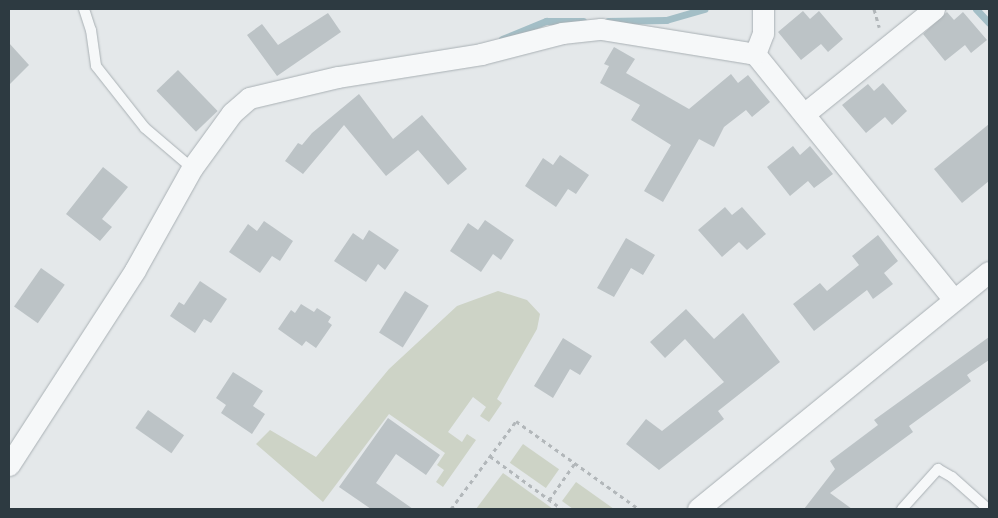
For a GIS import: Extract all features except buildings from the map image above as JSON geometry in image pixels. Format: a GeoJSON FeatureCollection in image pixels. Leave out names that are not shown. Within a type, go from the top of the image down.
{"type":"FeatureCollection","features":[{"type":"Feature","properties":{"kind":"street"},"geometry":{"type":"LineString","coordinates":[[755,54],[763,33],[763,9]]}},
{"type":"Feature","properties":{"kind":"street"},"geometry":{"type":"LineString","coordinates":[[804,114],[934,9]]}},
{"type":"Feature","properties":{"kind":"street"},"geometry":{"type":"LineString","coordinates":[[9,465],[135,270],[192,168],[232,113],[249,98],[338,77],[481,54],[562,32],[601,29],[755,54],[954,300]]}},
{"type":"Feature","properties":{"kind":"street"},"geometry":{"type":"LineString","coordinates":[[698,509],[989,272]]}},
{"type":"Feature","properties":{"kind":"lane"},"geometry":{"type":"LineString","coordinates":[[84,9],[91,30],[96,66],[145,128],[192,168]]}},
{"type":"Feature","properties":{"kind":"lane"},"geometry":{"type":"LineString","coordinates":[[902,509],[938,469],[952,477],[988,509]]}},
{"type":"Feature","properties":{"kind":"path"},"geometry":{"type":"LineString","coordinates":[[451,509],[516,421],[638,509]]}},
{"type":"Feature","properties":{"kind":"path"},"geometry":{"type":"LineString","coordinates":[[490,456],[562,509]]}},
{"type":"Feature","properties":{"kind":"path"},"geometry":{"type":"LineString","coordinates":[[549,500],[575,463]]}},
{"type":"Feature","properties":{"kind":"shaded area"},"geometry":{"type":"Polygon","coordinates":[[[498,291],[527,300],[540,314],[537,329],[497,399],[502,403],[489,422],[480,416],[486,407],[473,397],[448,432],[462,442],[467,434],[476,440],[443,487],[436,482],[444,470],[437,465],[445,453],[389,414],[323,502],[256,444],[270,430],[316,457],[389,369],[457,306],[498,291]]]}},
{"type":"Feature","properties":{"kind":"shaded area"},"geometry":{"type":"Polygon","coordinates":[[[523,444],[559,469],[546,488],[510,463],[523,444]]]}},
{"type":"Feature","properties":{"kind":"shaded area"},"geometry":{"type":"Polygon","coordinates":[[[503,473],[553,509],[476,509],[503,473]]]}},
{"type":"Feature","properties":{"kind":"shaded area"},"geometry":{"type":"Polygon","coordinates":[[[576,482],[614,509],[573,509],[562,501],[576,482]]]}},
{"type":"Feature","properties":{"kind":"waterway"},"geometry":{"type":"LineString","coordinates":[[608,21],[666,20],[704,9]]}},
{"type":"Feature","properties":{"kind":"waterway"},"geometry":{"type":"LineString","coordinates":[[976,9],[989,23]]}},
{"type":"Feature","properties":{"kind":"waterway"},"geometry":{"type":"LineString","coordinates":[[502,39],[546,21],[583,21]]}}]}
